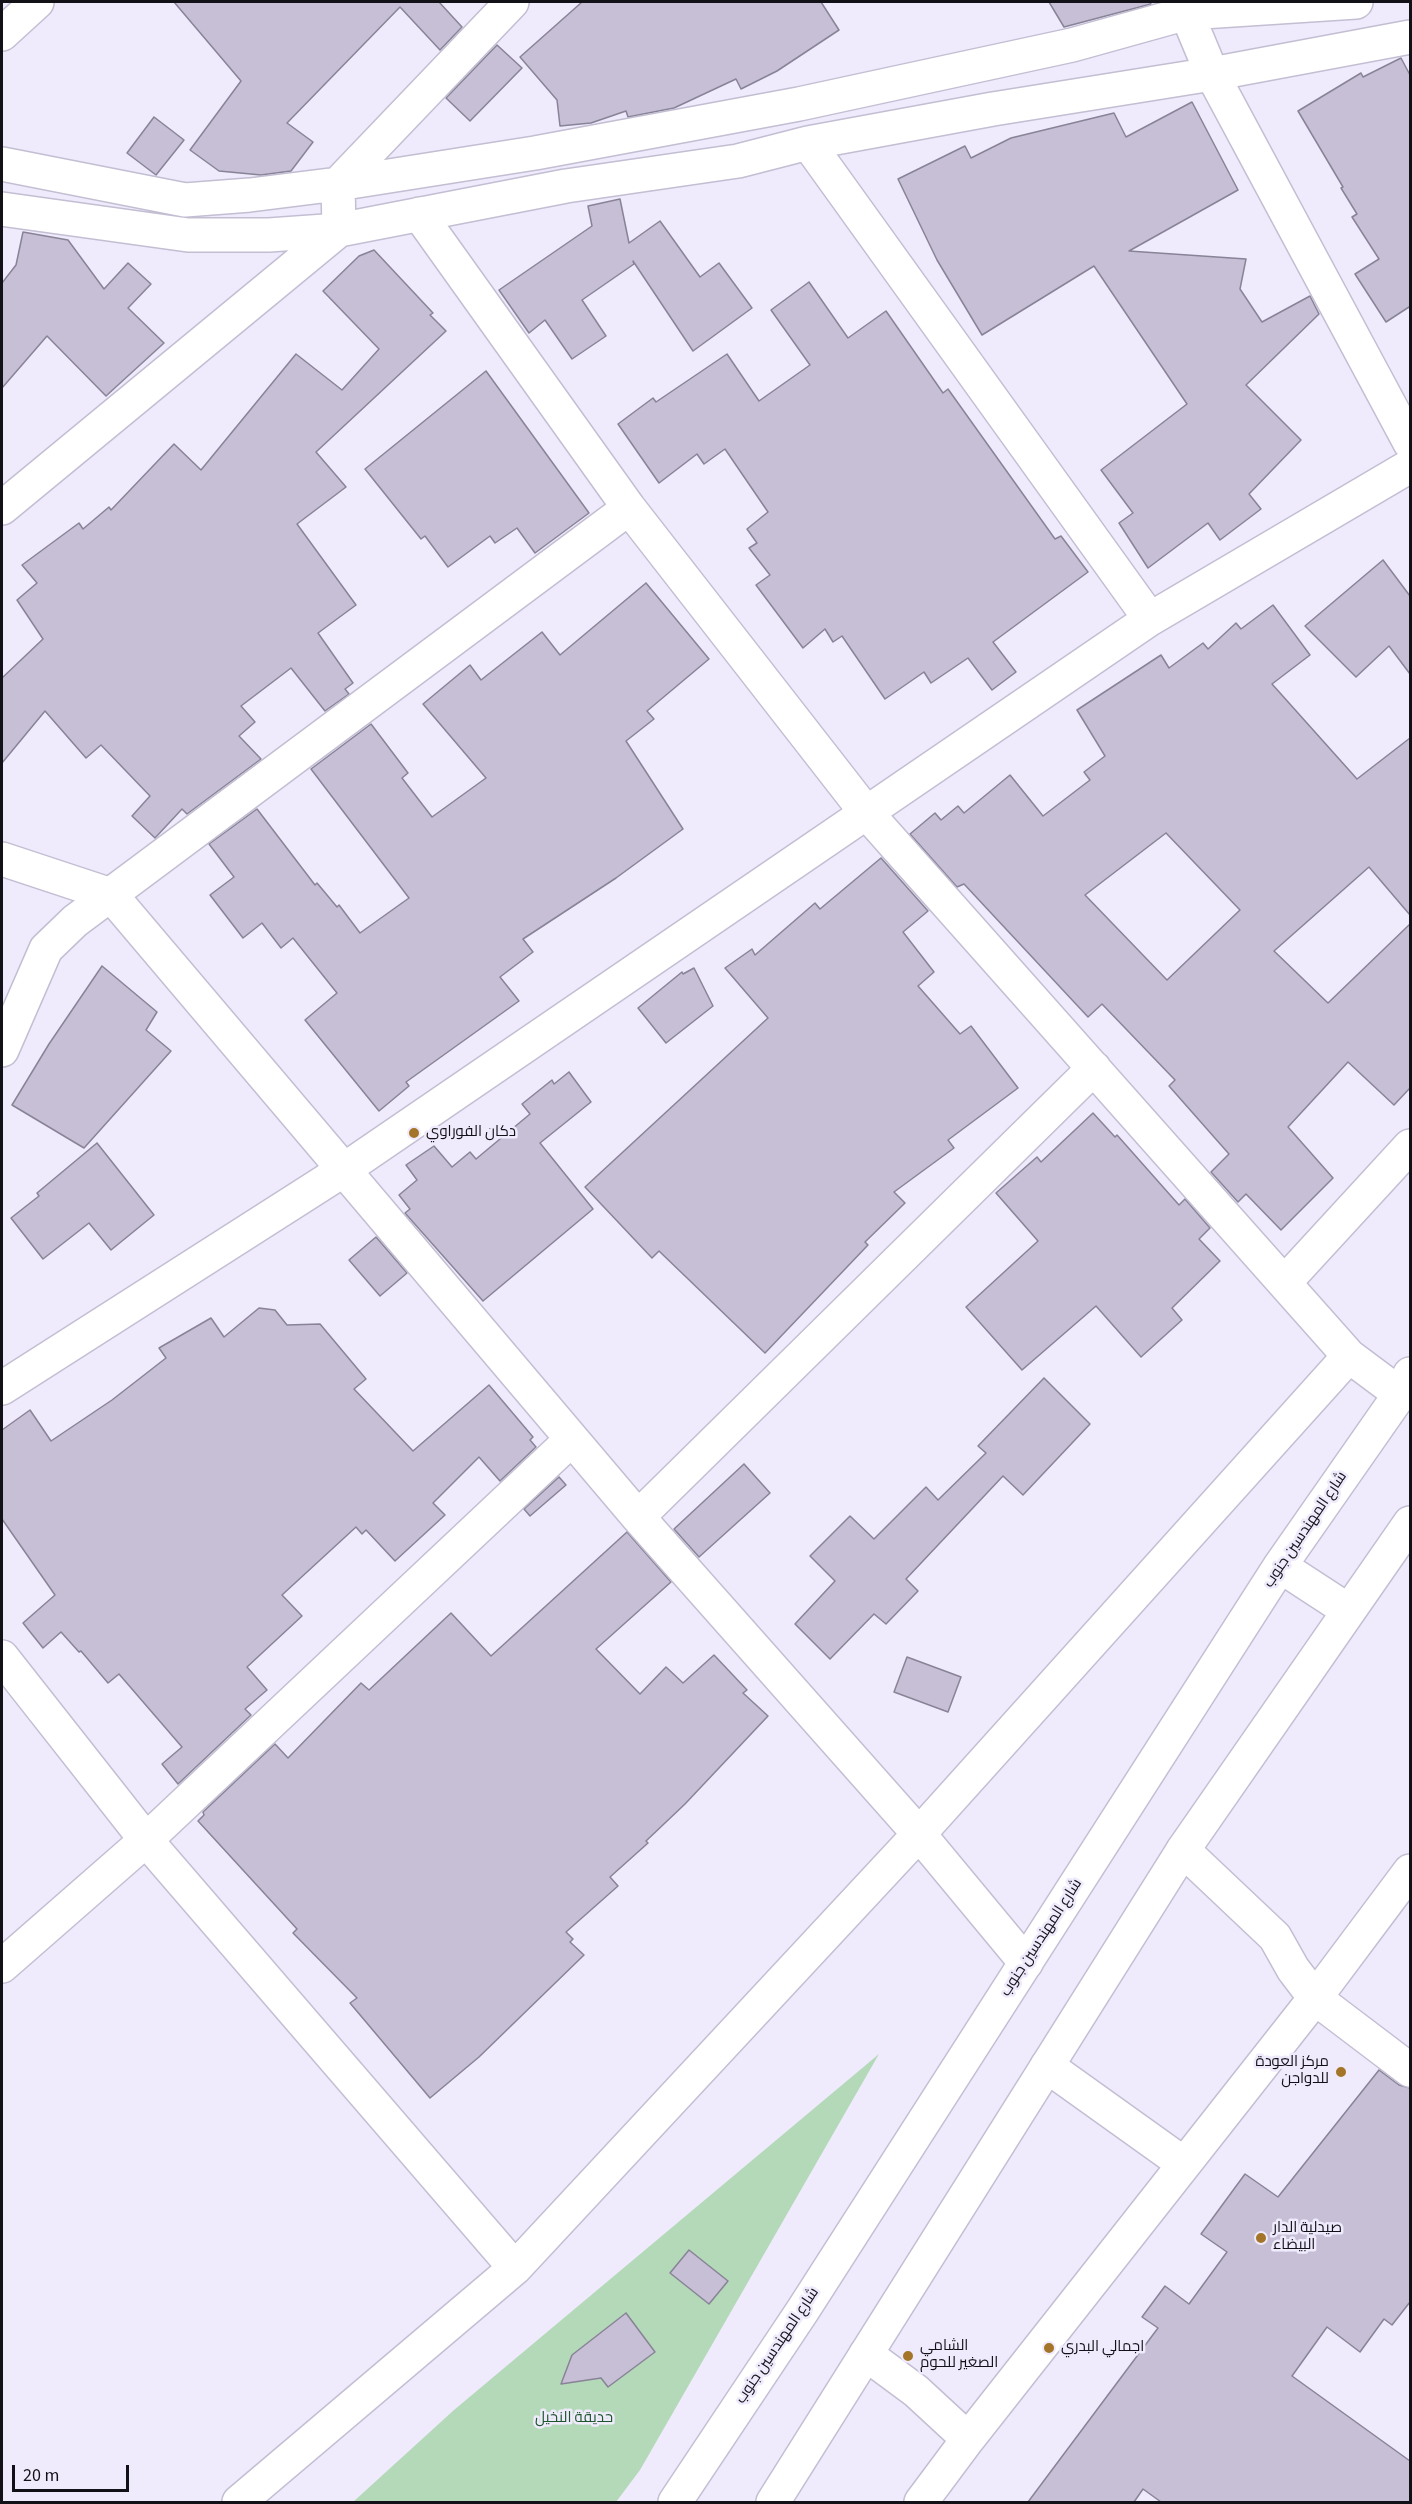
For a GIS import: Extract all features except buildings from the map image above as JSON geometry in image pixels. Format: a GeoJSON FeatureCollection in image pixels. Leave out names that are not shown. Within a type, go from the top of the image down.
{"type":"FeatureCollection","features":[{"type":"Feature","properties":{"kind":"main road"},"geometry":{"type":"LineString","coordinates":[[2,34],[37,2]]}},
{"type":"Feature","properties":{"kind":"main road"},"geometry":{"type":"LineString","coordinates":[[339,230],[338,184],[512,2]]}},
{"type":"Feature","properties":{"kind":"main road"},"geometry":{"type":"LineString","coordinates":[[2,164],[185,200],[338,184],[535,153],[787,106],[1072,45],[1185,7],[1356,2]]}},
{"type":"Feature","properties":{"kind":"main road"},"geometry":{"type":"LineString","coordinates":[[1185,7],[1212,74],[1410,443]]}},
{"type":"Feature","properties":{"kind":"main road"},"geometry":{"type":"LineString","coordinates":[[2,208],[188,235],[261,235],[339,230],[566,186],[738,161],[808,143],[1212,74],[1410,37]]}},
{"type":"Feature","properties":{"kind":"main road"},"geometry":{"type":"LineString","coordinates":[[1072,45],[1083,95]]}},
{"type":"Feature","properties":{"kind":"main road"},"geometry":{"type":"LineString","coordinates":[[808,143],[1150,619]]}},
{"type":"Feature","properties":{"kind":"main road"},"geometry":{"type":"LineString","coordinates":[[419,214],[629,508],[865,811],[1286,1282],[1349,1356],[1405,1384]]}},
{"type":"Feature","properties":{"kind":"main road"},"geometry":{"type":"LineString","coordinates":[[2,508],[339,230]]}},
{"type":"Feature","properties":{"kind":"main road"},"geometry":{"type":"LineString","coordinates":[[2,1388],[345,1169],[865,811],[1150,619],[1410,466]]}},
{"type":"Feature","properties":{"kind":"main road"},"geometry":{"type":"LineString","coordinates":[[2,1050],[46,949],[75,921],[629,508]]}},
{"type":"Feature","properties":{"kind":"main road"},"geometry":{"type":"LineString","coordinates":[[2,859],[111,896],[638,1517],[919,1834],[1026,1963]]}},
{"type":"Feature","properties":{"kind":"main road"},"geometry":{"type":"LineString","coordinates":[[638,1517],[1094,1068]]}},
{"type":"Feature","properties":{"kind":"main road"},"geometry":{"type":"LineString","coordinates":[[1286,1282],[1410,1146]]}},
{"type":"Feature","properties":{"kind":"main road"},"geometry":{"type":"LineString","coordinates":[[239,2502],[515,2268],[919,1834],[1349,1356]]}},
{"type":"Feature","properties":{"kind":"main road","name":"شارع المهندسين جنوب"},"geometry":{"type":"LineString","coordinates":[[675,2502],[809,2300],[1280,1566],[1405,1384]]}},
{"type":"Feature","properties":{"kind":"main road"},"geometry":{"type":"LineString","coordinates":[[2,1966],[146,1840],[572,1439]]}},
{"type":"Feature","properties":{"kind":"main road"},"geometry":{"type":"LineString","coordinates":[[772,2502],[1183,1850],[1410,1523]]}},
{"type":"Feature","properties":{"kind":"main road"},"geometry":{"type":"LineString","coordinates":[[1280,1566],[1349,1611]]}},
{"type":"Feature","properties":{"kind":"main road"},"geometry":{"type":"LineString","coordinates":[[2,1657],[146,1840],[515,2268]]}},
{"type":"Feature","properties":{"kind":"main road"},"geometry":{"type":"LineString","coordinates":[[1183,1850],[1275,1937],[1293,1969],[1315,1998],[1410,2070]]}},
{"type":"Feature","properties":{"kind":"main road"},"geometry":{"type":"LineString","coordinates":[[921,2502],[1315,1998],[1410,1871]]}},
{"type":"Feature","properties":{"kind":"main road"},"geometry":{"type":"LineString","coordinates":[[1047,2066],[1184,2164]]}},
{"type":"Feature","properties":{"kind":"main road"},"geometry":{"type":"LineString","coordinates":[[866,2354],[916,2391],[955,2430],[968,2439]]}},
{"type":"Feature","properties":{"kind":"green space","name":"حديقة النخيل"},"geometry":{"type":"Polygon","coordinates":[[[879,2054],[640,2470],[616,2502],[353,2502],[454,2410],[879,2054]]]}},
{"type":"Feature","properties":{"kind":"place","name":"دكان الفوراوي"},"geometry":{"type":"Point","coordinates":[414,1133]}},
{"type":"Feature","properties":{"kind":"place","name":"مركز العودة للدواجن"},"geometry":{"type":"Point","coordinates":[1341,2072]}},
{"type":"Feature","properties":{"kind":"place","name":"صيدلية الدار البيضاء"},"geometry":{"type":"Point","coordinates":[1261,2238]}},
{"type":"Feature","properties":{"kind":"place","name":"اجمالي البدري"},"geometry":{"type":"Point","coordinates":[1049,2348]}},
{"type":"Feature","properties":{"kind":"place","name":"الشامي الصغير للحوم"},"geometry":{"type":"Point","coordinates":[908,2356]}}]}
